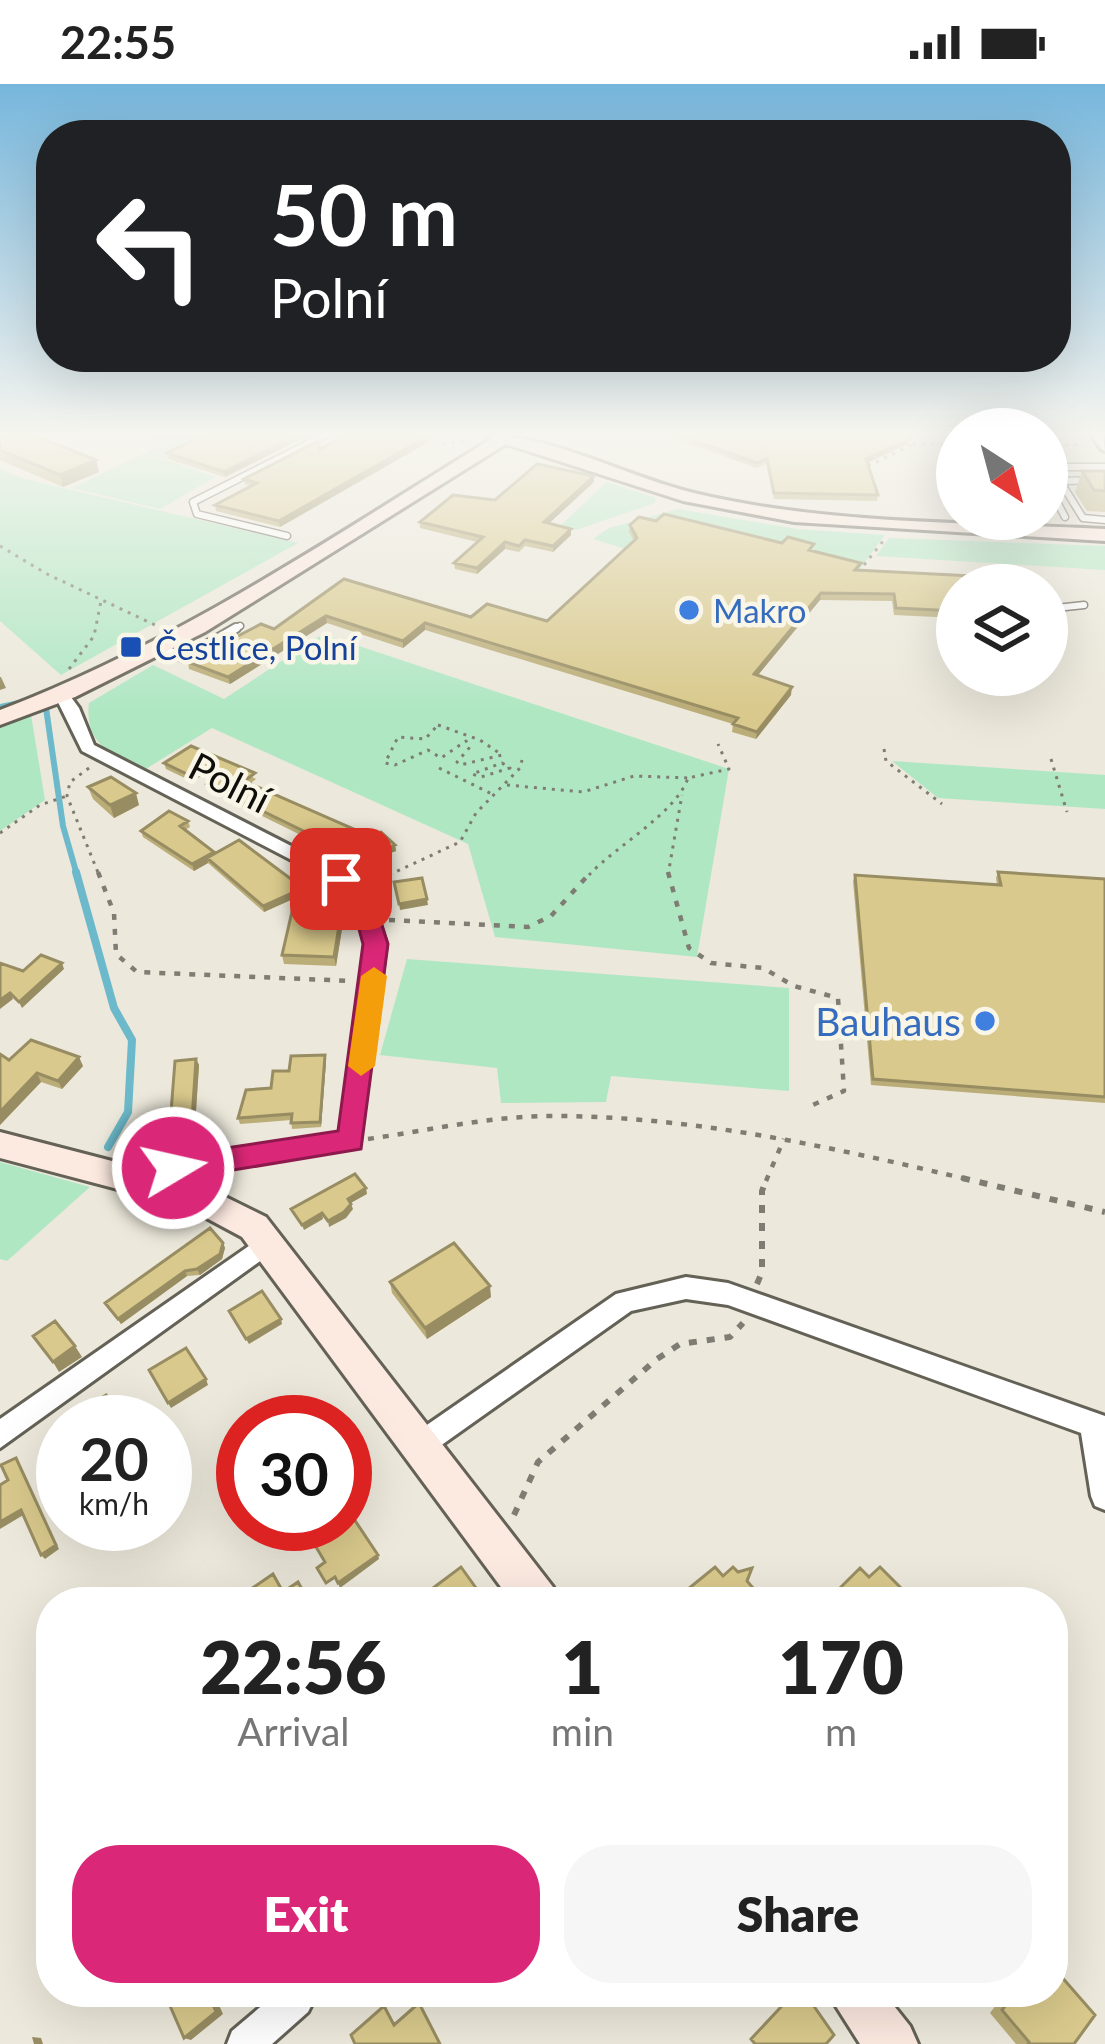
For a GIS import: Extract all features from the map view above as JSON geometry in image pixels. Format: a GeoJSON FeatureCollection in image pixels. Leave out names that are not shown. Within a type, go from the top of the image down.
{"type":"FeatureCollection","features":[{"type":"Feature","properties":{"kind":"street"},"geometry":{"type":"LineString","coordinates":[[0,718],[160,636],[341,526]]}},
{"type":"Feature","properties":{"kind":"street"},"geometry":{"type":"LineString","coordinates":[[940,526],[1105,536]]}},
{"type":"Feature","properties":{"kind":"street"},"geometry":{"type":"LineString","coordinates":[[65,687],[80,736],[104,758]]}},
{"type":"Feature","properties":{"kind":"street","name":"Polní"},"geometry":{"type":"LineString","coordinates":[[104,758],[341,879],[372,919]]}},
{"type":"Feature","properties":{"kind":"street"},"geometry":{"type":"LineString","coordinates":[[128,1175],[351,1141],[374,981],[372,919]]}},
{"type":"Feature","properties":{"kind":"street"},"geometry":{"type":"LineString","coordinates":[[0,1145],[128,1175],[197,1197],[254,1227],[526,1587]]}},
{"type":"Feature","properties":{"kind":"street"},"geometry":{"type":"LineString","coordinates":[[0,1435],[269,1242]]}},
{"type":"Feature","properties":{"kind":"street"},"geometry":{"type":"LineString","coordinates":[[417,1447],[625,1302],[686,1288],[751,1303],[1099,1428],[1105,1496]]}},
{"type":"Feature","properties":{"kind":"street"},"geometry":{"type":"LineString","coordinates":[[245,2044],[288,2007]]}},
{"type":"Feature","properties":{"kind":"street"},"geometry":{"type":"LineString","coordinates":[[864,2007],[892,2044]]}},
{"type":"Feature","properties":{"kind":"lane"},"geometry":{"type":"LineString","coordinates":[[248,526],[287,536]]}},
{"type":"Feature","properties":{"kind":"lane"},"geometry":{"type":"LineString","coordinates":[[1068,605],[1084,605]]}},
{"type":"Feature","properties":{"kind":"lane"},"geometry":{"type":"LineString","coordinates":[[160,636],[184,658],[241,626]]}},
{"type":"Feature","properties":{"kind":"path"},"geometry":{"type":"LineString","coordinates":[[864,565],[888,536]]}},
{"type":"Feature","properties":{"kind":"path"},"geometry":{"type":"LineString","coordinates":[[0,546],[160,636]]}},
{"type":"Feature","properties":{"kind":"path"},"geometry":{"type":"LineString","coordinates":[[65,687],[68,670],[94,636],[101,601]]}},
{"type":"Feature","properties":{"kind":"path"},"geometry":{"type":"LineString","coordinates":[[438,725],[480,740],[502,752],[500,757],[460,765],[459,759],[470,747],[466,741],[441,758],[428,750],[395,765],[384,759],[398,737],[425,740],[438,725]]}},
{"type":"Feature","properties":{"kind":"path"},"geometry":{"type":"LineString","coordinates":[[439,768],[499,789],[583,792],[622,778],[690,778],[729,770],[718,744]]}},
{"type":"Feature","properties":{"kind":"path"},"geometry":{"type":"LineString","coordinates":[[884,748],[886,761],[942,804]]}},
{"type":"Feature","properties":{"kind":"path"},"geometry":{"type":"LineString","coordinates":[[104,758],[70,782],[65,797],[114,914],[116,955],[124,965],[137,972],[374,981]]}},
{"type":"Feature","properties":{"kind":"path"},"geometry":{"type":"LineString","coordinates":[[1051,759],[1067,812]]}},
{"type":"Feature","properties":{"kind":"path"},"geometry":{"type":"LineString","coordinates":[[354,891],[446,852],[470,831],[476,813],[522,760]]}},
{"type":"Feature","properties":{"kind":"path"},"geometry":{"type":"LineString","coordinates":[[508,764],[502,772],[476,778],[472,775],[508,764]]}},
{"type":"Feature","properties":{"kind":"path"},"geometry":{"type":"LineString","coordinates":[[495,777],[499,789]]}},
{"type":"Feature","properties":{"kind":"path"},"geometry":{"type":"LineString","coordinates":[[690,778],[682,795],[667,879],[689,948],[711,963],[763,968],[794,986],[838,998],[844,1091],[806,1108]]}},
{"type":"Feature","properties":{"kind":"path"},"geometry":{"type":"LineString","coordinates":[[372,919],[529,928],[551,916],[610,852],[682,795]]}},
{"type":"Feature","properties":{"kind":"path"},"geometry":{"type":"LineString","coordinates":[[0,833],[65,797]]}},
{"type":"Feature","properties":{"kind":"path"},"geometry":{"type":"LineString","coordinates":[[351,1141],[553,1116],[784,1138],[1105,1212]]}},
{"type":"Feature","properties":{"kind":"path"},"geometry":{"type":"LineString","coordinates":[[487,1539],[515,1513],[538,1462],[668,1352],[680,1344],[730,1336],[743,1323],[762,1272],[762,1191],[784,1138]]}},
{"type":"Feature","properties":{"kind":"green space"},"geometry":{"type":"Polygon","coordinates":[[[0,526],[227,526],[298,543],[61,675],[0,621],[0,526]]]}},
{"type":"Feature","properties":{"kind":"green space"},"geometry":{"type":"Polygon","coordinates":[[[782,526],[885,535],[859,570],[634,541],[629,550],[593,539],[609,528],[782,526]]]}},
{"type":"Feature","properties":{"kind":"green space"},"geometry":{"type":"Polygon","coordinates":[[[889,538],[1105,546],[1105,570],[1068,568],[1068,564],[876,556],[889,538]]]}},
{"type":"Feature","properties":{"kind":"green space"},"geometry":{"type":"Polygon","coordinates":[[[323,634],[729,769],[697,957],[495,937],[468,844],[212,728],[144,770],[102,746],[91,728],[89,703],[153,665],[224,699],[323,634]]]}},
{"type":"Feature","properties":{"kind":"green space"},"geometry":{"type":"Polygon","coordinates":[[[31,715],[45,800],[0,831],[0,725],[31,715]]]}},
{"type":"Feature","properties":{"kind":"green space"},"geometry":{"type":"Polygon","coordinates":[[[892,761],[1105,775],[1105,809],[938,798],[892,761]]]}},
{"type":"Feature","properties":{"kind":"green space"},"geometry":{"type":"Polygon","coordinates":[[[407,959],[789,988],[789,1091],[611,1076],[606,1102],[501,1103],[497,1068],[380,1055],[407,959]]]}},
{"type":"Feature","properties":{"kind":"green space"},"geometry":{"type":"Polygon","coordinates":[[[0,1162],[90,1187],[7,1261],[0,1259],[0,1162]]]}},
{"type":"Feature","properties":{"kind":"building"},"geometry":{"type":"Polygon","coordinates":[[[439,526],[571,529],[553,546],[525,540],[519,546],[505,542],[477,568],[454,563],[483,537],[439,526]]]}},
{"type":"Feature","properties":{"kind":"building","name":"Makro"},"geometry":{"type":"Polygon","coordinates":[[[631,526],[715,526],[782,543],[788,537],[814,544],[809,550],[861,563],[855,570],[936,574],[936,610],[896,608],[894,594],[821,593],[754,674],[792,687],[757,732],[733,724],[738,718],[425,623],[403,641],[326,616],[228,677],[188,662],[261,624],[274,629],[344,579],[471,617],[487,604],[547,621],[637,538],[631,526]]]}},
{"type":"Feature","properties":{"kind":"building"},"geometry":{"type":"Polygon","coordinates":[[[191,746],[255,773],[244,781],[372,837],[381,832],[395,845],[355,859],[328,833],[320,839],[207,784],[221,774],[214,763],[189,775],[164,763],[191,746]]]}},
{"type":"Feature","properties":{"kind":"building"},"geometry":{"type":"Polygon","coordinates":[[[111,777],[136,793],[110,805],[88,787],[111,777]]]}},
{"type":"Feature","properties":{"kind":"building"},"geometry":{"type":"Polygon","coordinates":[[[169,811],[188,821],[180,826],[214,852],[192,864],[141,831],[169,811]]]}},
{"type":"Feature","properties":{"kind":"building"},"geometry":{"type":"Polygon","coordinates":[[[239,840],[303,888],[263,906],[207,858],[239,840]]]}},
{"type":"Feature","properties":{"kind":"building","name":"Bauhaus"},"geometry":{"type":"Polygon","coordinates":[[[998,872],[1105,879],[1105,1097],[873,1079],[855,875],[1001,885],[998,872]]]}},
{"type":"Feature","properties":{"kind":"building"},"geometry":{"type":"Polygon","coordinates":[[[422,878],[427,899],[399,904],[394,882],[422,878]]]}},
{"type":"Feature","properties":{"kind":"building"},"geometry":{"type":"Polygon","coordinates":[[[304,901],[327,919],[340,920],[334,957],[282,955],[294,903],[304,901]]]}},
{"type":"Feature","properties":{"kind":"building"},"geometry":{"type":"Polygon","coordinates":[[[41,955],[62,963],[19,1002],[10,993],[0,1000],[0,963],[23,971],[41,955]]]}},
{"type":"Feature","properties":{"kind":"building"},"geometry":{"type":"Polygon","coordinates":[[[31,1040],[79,1057],[58,1081],[37,1073],[0,1112],[0,1054],[9,1060],[31,1040]]]}},
{"type":"Feature","properties":{"kind":"building"},"geometry":{"type":"Polygon","coordinates":[[[325,1055],[320,1122],[291,1123],[292,1114],[238,1118],[246,1090],[271,1088],[273,1071],[289,1071],[291,1056],[325,1055]]]}},
{"type":"Feature","properties":{"kind":"building"},"geometry":{"type":"Polygon","coordinates":[[[196,1059],[191,1135],[169,1138],[175,1061],[196,1059]]]}},
{"type":"Feature","properties":{"kind":"building"},"geometry":{"type":"Polygon","coordinates":[[[355,1174],[366,1188],[348,1199],[351,1204],[344,1212],[328,1221],[322,1213],[302,1225],[291,1209],[355,1174]]]}},
{"type":"Feature","properties":{"kind":"building"},"geometry":{"type":"Polygon","coordinates":[[[210,1228],[223,1243],[220,1254],[185,1271],[118,1319],[105,1303],[210,1228]]]}},
{"type":"Feature","properties":{"kind":"building"},"geometry":{"type":"Polygon","coordinates":[[[454,1243],[490,1286],[425,1328],[390,1282],[454,1243]]]}},
{"type":"Feature","properties":{"kind":"building"},"geometry":{"type":"Polygon","coordinates":[[[262,1291],[281,1319],[246,1339],[229,1311],[262,1291]]]}},
{"type":"Feature","properties":{"kind":"building"},"geometry":{"type":"Polygon","coordinates":[[[55,1321],[75,1346],[53,1362],[33,1336],[55,1321]]]}},
{"type":"Feature","properties":{"kind":"building"},"geometry":{"type":"Polygon","coordinates":[[[186,1348],[206,1379],[181,1395],[163,1395],[149,1370],[186,1348]]]}},
{"type":"Feature","properties":{"kind":"building"},"geometry":{"type":"Polygon","coordinates":[[[16,1458],[36,1502],[36,1544],[21,1510],[0,1522],[0,1485],[8,1480],[1,1465],[16,1458]]]}},
{"type":"Feature","properties":{"kind":"building"},"geometry":{"type":"Polygon","coordinates":[[[372,1546],[378,1555],[338,1583],[335,1577],[326,1583],[317,1568],[325,1562],[318,1551],[372,1551],[372,1546]]]}},
{"type":"Feature","properties":{"kind":"building"},"geometry":{"type":"Polygon","coordinates":[[[461,1567],[475,1587],[434,1587],[461,1567]]]}},
{"type":"Feature","properties":{"kind":"building"},"geometry":{"type":"Polygon","coordinates":[[[715,1567],[723,1576],[733,1567],[738,1572],[752,1568],[747,1581],[752,1587],[690,1587],[715,1567]]]}},
{"type":"Feature","properties":{"kind":"building"},"geometry":{"type":"Polygon","coordinates":[[[880,1567],[900,1587],[841,1587],[860,1568],[869,1577],[880,1567]]]}},
{"type":"Feature","properties":{"kind":"building"},"geometry":{"type":"Polygon","coordinates":[[[273,1574],[280,1587],[254,1587],[273,1574]]]}},
{"type":"Feature","properties":{"kind":"building"},"geometry":{"type":"Polygon","coordinates":[[[1068,1984],[1095,2015],[1074,2044],[1028,2044],[1002,2010],[1068,2007],[1068,1984]]]}},
{"type":"Feature","properties":{"kind":"building"},"geometry":{"type":"Polygon","coordinates":[[[171,2007],[214,2007],[216,2012],[184,2038],[171,2007]]]}},
{"type":"Feature","properties":{"kind":"building"},"geometry":{"type":"Polygon","coordinates":[[[383,2007],[394,2025],[414,2007],[421,2007],[440,2044],[355,2044],[351,2035],[383,2007]]]}},
{"type":"Feature","properties":{"kind":"building"},"geometry":{"type":"Polygon","coordinates":[[[781,2007],[814,2007],[834,2035],[826,2044],[755,2044],[751,2039],[781,2007]]]}},
{"type":"Feature","properties":{"kind":"waterway"},"geometry":{"type":"LineString","coordinates":[[0,707],[33,700]]}},
{"type":"Feature","properties":{"kind":"waterway"},"geometry":{"type":"LineString","coordinates":[[46,708],[63,826],[77,875]]}},
{"type":"Feature","properties":{"kind":"waterway"},"geometry":{"type":"LineString","coordinates":[[76,872],[114,1008],[132,1040],[128,1112],[108,1147]]}},
{"type":"Feature","properties":{"kind":"slow traffic"},"geometry":{"type":"LineString","coordinates":[[361,1066],[374,976]]}},
{"type":"Feature","properties":{"kind":"place","name":"Makro"},"geometry":{"type":"Point","coordinates":[689,610]}},
{"type":"Feature","properties":{"kind":"place","name":"Čestlice, Polní"},"geometry":{"type":"Point","coordinates":[131,647]}},
{"type":"Feature","properties":{"kind":"place","name":"Bauhaus"},"geometry":{"type":"Point","coordinates":[985,1021]}},
{"type":"Feature","properties":{"kind":"route"},"geometry":{"type":"LineString","coordinates":[[173,1168],[351,1141],[376,944],[364,900],[341,879]]}}]}
